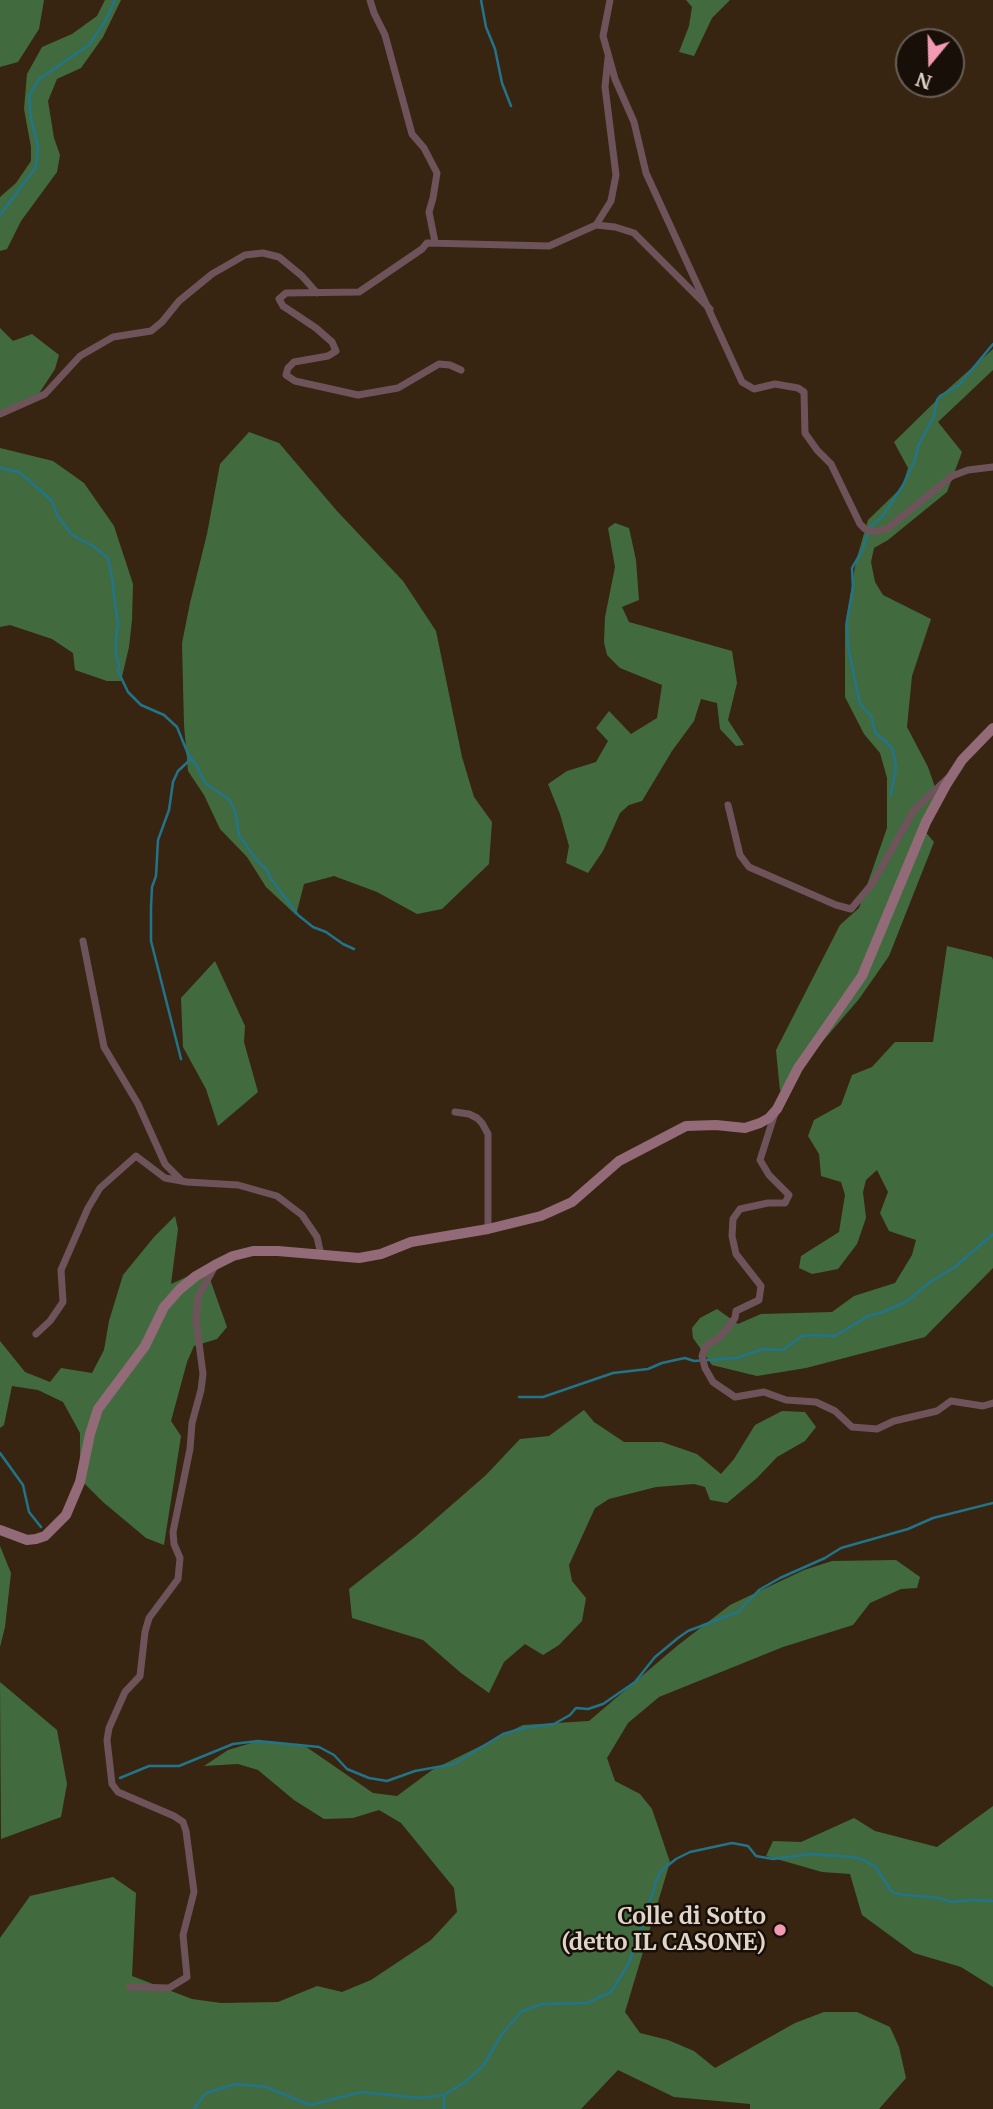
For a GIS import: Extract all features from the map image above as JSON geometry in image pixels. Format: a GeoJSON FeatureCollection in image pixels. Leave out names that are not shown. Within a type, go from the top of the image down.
{"type":"FeatureCollection","features":[{"type":"Feature","properties":{"kind":"street"},"geometry":{"type":"LineString","coordinates":[[370,0],[385,35],[412,134],[424,148],[437,173],[429,212],[435,243]]}},
{"type":"Feature","properties":{"kind":"street"},"geometry":{"type":"LineString","coordinates":[[610,0],[603,36],[615,79],[634,122],[646,173],[743,382],[754,389],[775,384],[798,388],[804,392],[805,433],[831,464],[860,524],[865,529],[875,532],[888,528],[952,476],[968,470],[993,467]]}},
{"type":"Feature","properties":{"kind":"street"},"geometry":{"type":"LineString","coordinates":[[596,225],[611,201],[616,175],[605,87],[608,53]]}},
{"type":"Feature","properties":{"kind":"street"},"geometry":{"type":"LineString","coordinates":[[461,370],[439,364],[398,388],[358,395],[295,381],[286,375],[294,362],[328,356],[336,351],[332,342],[283,306],[279,299],[286,293],[359,292],[427,243],[549,247],[596,225],[634,233],[709,309]]}},
{"type":"Feature","properties":{"kind":"street"},"geometry":{"type":"LineString","coordinates":[[0,414],[46,394],[80,356],[113,337],[151,331],[179,301],[212,274],[245,255],[263,253],[279,257],[317,293]]}},
{"type":"Feature","properties":{"kind":"street"},"geometry":{"type":"LineString","coordinates":[[728,806],[740,855],[749,867],[851,909],[872,884],[914,810],[956,771],[993,727]]}},
{"type":"Feature","properties":{"kind":"street"},"geometry":{"type":"LineString","coordinates":[[956,771],[926,822],[862,975],[798,1068],[777,1110],[760,1160],[769,1175],[789,1195],[785,1203],[768,1203],[740,1209],[733,1219],[732,1236],[736,1254],[761,1286],[759,1300],[736,1311],[735,1318],[721,1336],[705,1346],[702,1356],[713,1382],[735,1397],[764,1392],[786,1400],[816,1402],[835,1411],[852,1427],[877,1429],[894,1420],[937,1411],[951,1401],[983,1406],[993,1403]]}},
{"type":"Feature","properties":{"kind":"street"},"geometry":{"type":"LineString","coordinates":[[83,941],[104,1047],[138,1104],[165,1164],[183,1182]]}},
{"type":"Feature","properties":{"kind":"street"},"geometry":{"type":"LineString","coordinates":[[0,1530],[27,1540],[36,1539],[46,1536],[66,1515],[80,1482],[98,1409],[145,1346],[164,1307],[180,1289],[215,1265],[233,1256],[253,1251],[359,1258],[381,1254],[411,1242],[488,1229],[541,1216],[572,1202],[619,1161],[686,1126],[744,1128],[760,1123],[777,1110]]}},
{"type":"Feature","properties":{"kind":"street"},"geometry":{"type":"LineString","coordinates":[[455,1112],[477,1118],[488,1134],[488,1229]]}},
{"type":"Feature","properties":{"kind":"street"},"geometry":{"type":"LineString","coordinates":[[36,1334],[50,1321],[63,1302],[61,1270],[88,1208],[100,1188],[136,1156],[164,1178],[183,1182],[237,1185],[277,1196],[302,1215],[317,1237],[321,1255]]}},
{"type":"Feature","properties":{"kind":"street"},"geometry":{"type":"LineString","coordinates":[[130,1987],[169,1988],[187,1977],[183,1935],[194,1892],[186,1830],[183,1822],[174,1816],[118,1792],[112,1784],[107,1740],[109,1728],[125,1692],[140,1676],[149,1618],[178,1579],[180,1558],[174,1544],[173,1532],[203,1374],[196,1320],[198,1297],[215,1265]]}},
{"type":"Feature","properties":{"kind":"green space"},"geometry":{"type":"Polygon","coordinates":[[[0,0],[44,0],[39,29],[18,62],[0,67],[0,0]]]}},
{"type":"Feature","properties":{"kind":"green space"},"geometry":{"type":"Polygon","coordinates":[[[105,0],[121,0],[103,37],[81,68],[57,79],[48,101],[54,138],[60,155],[57,172],[21,221],[7,249],[0,251],[0,197],[16,183],[31,161],[24,109],[27,74],[42,47],[72,34],[97,16],[105,0]]]}},
{"type":"Feature","properties":{"kind":"green space"},"geometry":{"type":"Polygon","coordinates":[[[686,0],[730,0],[712,18],[694,56],[679,52],[689,26],[692,7],[686,0]]]}},
{"type":"Feature","properties":{"kind":"green space"},"geometry":{"type":"Polygon","coordinates":[[[0,328],[13,341],[32,334],[59,355],[55,369],[38,395],[0,411],[0,328]]]}},
{"type":"Feature","properties":{"kind":"green space"},"geometry":{"type":"Polygon","coordinates":[[[993,349],[993,370],[938,422],[962,452],[947,492],[888,540],[874,548],[871,562],[875,582],[883,595],[931,619],[912,676],[907,727],[928,767],[937,793],[921,827],[934,842],[889,956],[859,999],[780,1091],[776,1050],[840,925],[859,908],[887,828],[887,778],[880,753],[864,734],[845,697],[845,625],[856,561],[868,520],[902,487],[908,468],[894,442],[993,349]]]}},
{"type":"Feature","properties":{"kind":"green space"},"geometry":{"type":"Polygon","coordinates":[[[249,432],[279,443],[337,511],[403,581],[436,631],[462,757],[474,797],[492,822],[489,864],[442,909],[417,914],[377,892],[334,876],[304,884],[296,915],[266,887],[247,857],[220,829],[204,795],[188,771],[182,643],[220,464],[249,432]]]}},
{"type":"Feature","properties":{"kind":"green space"},"geometry":{"type":"Polygon","coordinates":[[[0,448],[53,461],[84,483],[114,526],[133,584],[129,647],[121,681],[107,681],[75,670],[73,653],[52,639],[10,625],[0,627],[0,448]]]}},
{"type":"Feature","properties":{"kind":"green space"},"geometry":{"type":"Polygon","coordinates":[[[615,523],[629,528],[636,560],[639,600],[622,607],[629,622],[732,651],[737,683],[728,720],[744,745],[736,746],[720,729],[717,703],[701,699],[694,721],[642,801],[629,805],[620,813],[603,851],[588,873],[566,863],[569,846],[548,784],[567,771],[596,762],[608,741],[596,728],[609,711],[631,734],[657,718],[662,685],[620,668],[607,655],[604,642],[605,617],[615,567],[608,528],[615,523]]]}},
{"type":"Feature","properties":{"kind":"green space"},"geometry":{"type":"Polygon","coordinates":[[[947,946],[992,957],[993,960],[993,1268],[925,1337],[806,1368],[757,1376],[712,1365],[693,1338],[692,1328],[700,1318],[717,1309],[738,1324],[761,1314],[832,1312],[854,1296],[895,1283],[912,1255],[916,1240],[889,1231],[880,1213],[888,1192],[877,1170],[866,1180],[863,1192],[866,1218],[857,1244],[838,1269],[812,1274],[799,1268],[801,1256],[839,1232],[845,1195],[841,1182],[821,1176],[819,1154],[808,1136],[814,1120],[841,1105],[852,1075],[872,1067],[895,1042],[933,1042],[947,946]]]}},
{"type":"Feature","properties":{"kind":"green space"},"geometry":{"type":"Polygon","coordinates":[[[215,961],[245,1026],[244,1042],[258,1092],[218,1126],[206,1089],[183,1047],[181,998],[215,961]]]}},
{"type":"Feature","properties":{"kind":"green space"},"geometry":{"type":"Polygon","coordinates":[[[175,1216],[178,1229],[171,1284],[206,1268],[227,1327],[217,1339],[194,1346],[187,1362],[171,1421],[181,1436],[164,1545],[146,1538],[80,1479],[80,1433],[63,1402],[38,1390],[12,1386],[4,1425],[0,1428],[0,1341],[25,1372],[50,1382],[61,1368],[92,1373],[104,1350],[109,1321],[123,1275],[175,1216]]]}},
{"type":"Feature","properties":{"kind":"green space"},"geometry":{"type":"Polygon","coordinates":[[[584,1410],[594,1422],[624,1442],[662,1442],[697,1454],[721,1474],[734,1459],[755,1425],[782,1411],[805,1412],[816,1427],[805,1441],[777,1457],[727,1503],[710,1500],[705,1487],[694,1484],[656,1487],[609,1499],[595,1508],[569,1565],[572,1581],[586,1598],[582,1621],[559,1645],[543,1655],[525,1644],[504,1662],[489,1693],[423,1640],[352,1618],[349,1589],[415,1537],[486,1475],[520,1439],[549,1436],[584,1410]]]}},
{"type":"Feature","properties":{"kind":"green space"},"geometry":{"type":"Polygon","coordinates":[[[0,1546],[11,1573],[0,1647],[0,1546]]]}},
{"type":"Feature","properties":{"kind":"green space"},"geometry":{"type":"Polygon","coordinates":[[[896,1560],[920,1577],[917,1588],[901,1589],[870,1603],[853,1625],[783,1647],[659,1697],[628,1723],[607,1758],[615,1781],[640,1794],[652,1809],[670,1862],[625,2012],[640,2033],[668,2040],[694,2051],[715,2068],[795,2023],[824,2012],[857,2012],[890,2027],[899,2047],[906,2078],[879,2109],[750,2109],[750,2104],[674,2097],[618,2070],[581,2109],[0,2109],[0,1938],[30,1896],[113,1877],[136,1893],[132,1976],[192,1999],[221,2003],[278,2002],[317,1986],[342,1992],[371,1980],[431,1940],[457,1912],[454,1888],[401,1823],[379,1810],[353,1818],[324,1819],[294,1800],[258,1770],[238,1764],[204,1766],[228,1750],[258,1741],[305,1746],[373,1793],[397,1796],[432,1770],[523,1725],[589,1721],[730,1605],[804,1570],[832,1561],[896,1560]]]}},
{"type":"Feature","properties":{"kind":"green space"},"geometry":{"type":"Polygon","coordinates":[[[0,1682],[57,1730],[67,1784],[61,1817],[1,1839],[0,1682]]]}},
{"type":"Feature","properties":{"kind":"green space"},"geometry":{"type":"Polygon","coordinates":[[[993,1806],[993,1987],[961,1967],[914,1953],[862,1915],[850,1874],[822,1872],[766,1856],[773,1841],[801,1842],[854,1818],[875,1831],[937,1847],[993,1806]]]}},
{"type":"Feature","properties":{"kind":"waterway"},"geometry":{"type":"LineString","coordinates":[[0,215],[36,167],[38,147],[29,96],[39,79],[89,45],[106,20],[115,0]]}},
{"type":"Feature","properties":{"kind":"waterway"},"geometry":{"type":"LineString","coordinates":[[481,0],[486,27],[511,106]]}},
{"type":"Feature","properties":{"kind":"waterway"},"geometry":{"type":"LineString","coordinates":[[891,795],[896,766],[892,748],[875,732],[871,716],[860,704],[848,647],[847,621],[853,589],[852,568],[862,551],[870,527],[883,516],[903,485],[915,460],[918,446],[934,416],[937,400],[959,385],[993,344]]}},
{"type":"Feature","properties":{"kind":"waterway"},"geometry":{"type":"LineString","coordinates":[[0,468],[19,472],[52,501],[57,515],[72,535],[108,558],[118,624],[118,671],[128,692],[141,705],[164,715],[177,727],[188,754],[205,783],[229,799],[235,811],[239,835],[298,915],[313,927],[354,949]]}},
{"type":"Feature","properties":{"kind":"waterway"},"geometry":{"type":"LineString","coordinates":[[181,1059],[151,941],[151,907],[158,840],[169,810],[173,782],[178,771],[191,759]]}},
{"type":"Feature","properties":{"kind":"waterway"},"geometry":{"type":"LineString","coordinates":[[519,1397],[543,1397],[613,1373],[648,1369],[685,1358],[694,1361],[737,1358],[763,1349],[783,1350],[802,1336],[835,1336],[868,1316],[906,1302],[930,1282],[955,1267],[993,1234]]}},
{"type":"Feature","properties":{"kind":"waterway"},"geometry":{"type":"LineString","coordinates":[[0,1453],[23,1485],[29,1512],[41,1527]]}},
{"type":"Feature","properties":{"kind":"waterway"},"geometry":{"type":"LineString","coordinates":[[120,1778],[149,1766],[179,1766],[233,1744],[258,1741],[319,1747],[334,1755],[347,1769],[369,1778],[387,1781],[415,1771],[454,1764],[503,1734],[554,1724],[570,1715],[576,1708],[588,1709],[603,1704],[635,1682],[655,1657],[688,1631],[738,1612],[759,1590],[841,1548],[908,1529],[933,1518],[993,1503]]}},
{"type":"Feature","properties":{"kind":"waterway"},"geometry":{"type":"LineString","coordinates":[[194,2109],[209,2092],[236,2084],[266,2087],[310,2105],[361,2092],[420,2098],[444,2095],[483,2066],[502,2034],[522,2011],[543,2004],[587,2003],[611,1992],[629,1963],[661,1871],[690,1852],[732,1843],[748,1846],[756,1856],[773,1859],[811,1854],[853,1857],[876,1867],[891,1891],[897,1894],[939,1898],[951,1902],[993,1901]]}},
{"type":"Feature","properties":{"kind":"waterway"},"geometry":{"type":"LineString","coordinates":[[444,2095],[444,2109]]}},
{"type":"Feature","properties":{"kind":"place","name":"Colle di Sotto (detto IL CASONE)"},"geometry":{"type":"Point","coordinates":[780,1930]}}]}
